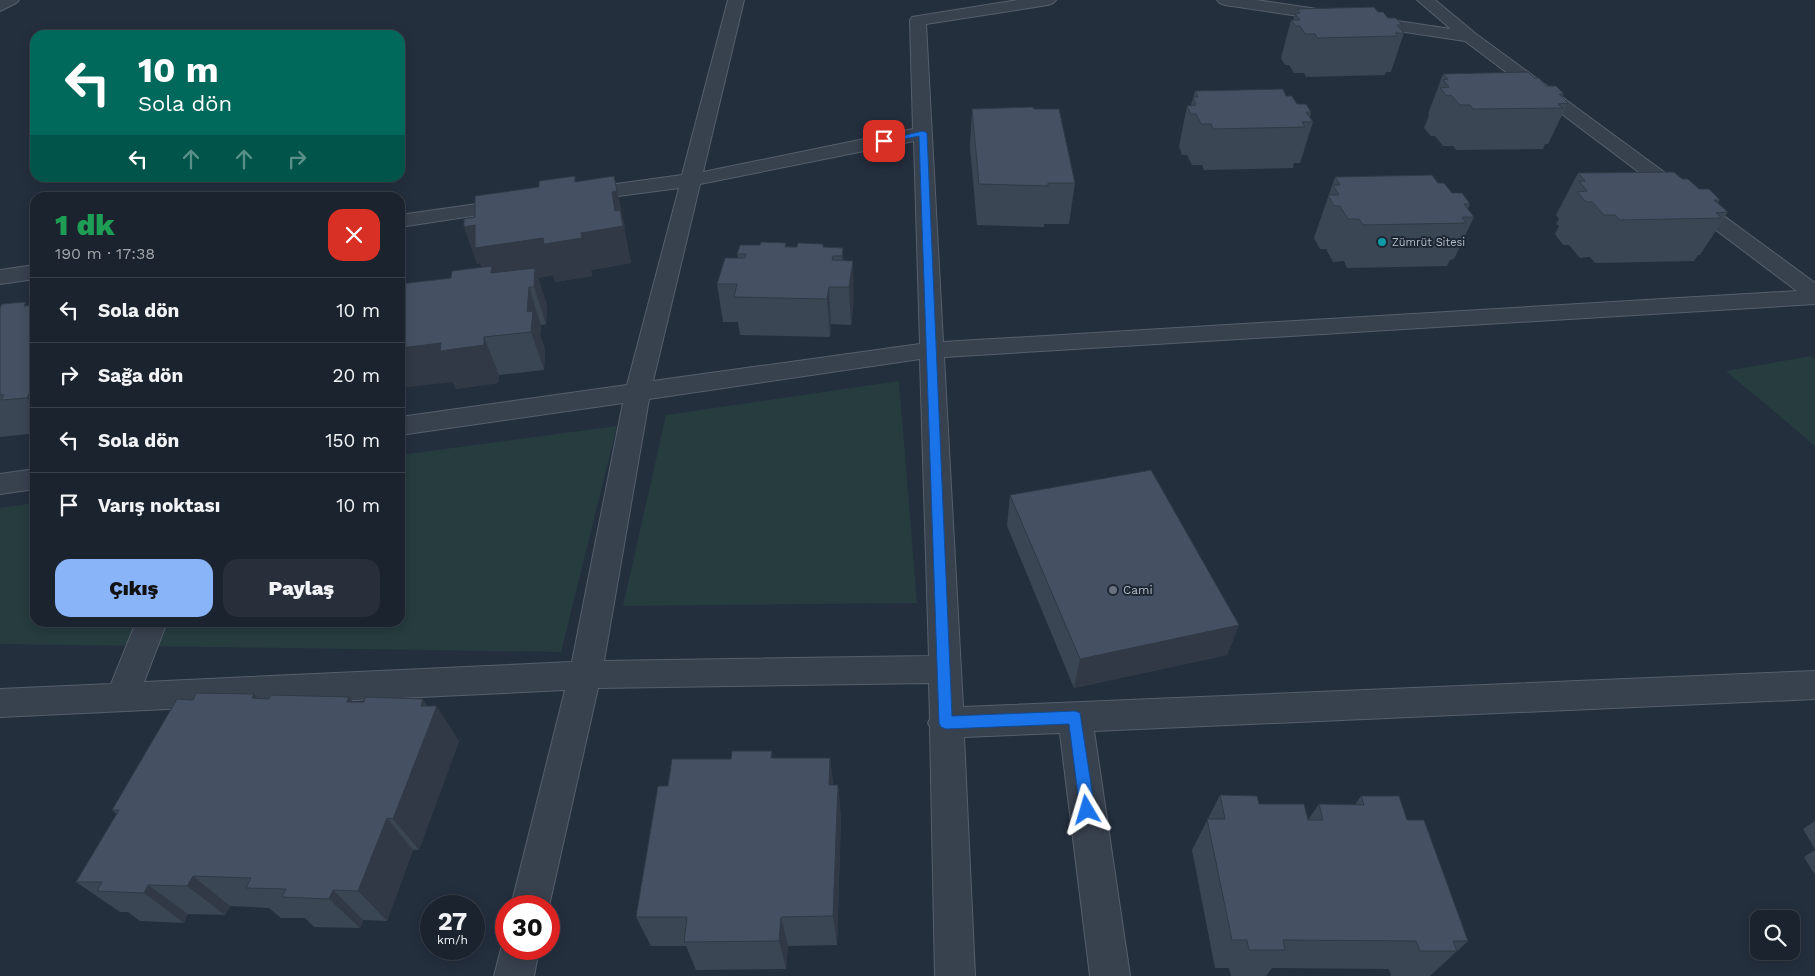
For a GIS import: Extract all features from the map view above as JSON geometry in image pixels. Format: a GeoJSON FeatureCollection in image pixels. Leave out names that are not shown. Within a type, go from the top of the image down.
{"type":"FeatureCollection","features":[{"type":"Feature","properties":{"kind":"street"},"geometry":{"type":"LineString","coordinates":[[0,6],[11,0]]}},
{"type":"Feature","properties":{"kind":"street"},"geometry":{"type":"LineString","coordinates":[[533,895],[585,675],[638,392],[736,0]]}},
{"type":"Feature","properties":{"kind":"street"},"geometry":{"type":"LineString","coordinates":[[955,976],[945,669],[918,20],[1048,0]]}},
{"type":"Feature","properties":{"kind":"street"},"geometry":{"type":"LineString","coordinates":[[1225,0],[1470,37]]}},
{"type":"Feature","properties":{"kind":"street"},"geometry":{"type":"LineString","coordinates":[[1425,0],[1470,37],[1815,296]]}},
{"type":"Feature","properties":{"kind":"street"},"geometry":{"type":"LineString","coordinates":[[565,198],[691,180],[923,133]]}},
{"type":"Feature","properties":{"kind":"street"},"geometry":{"type":"LineString","coordinates":[[405,220],[526,203]]}},
{"type":"Feature","properties":{"kind":"street"},"geometry":{"type":"LineString","coordinates":[[0,277],[30,273]]}},
{"type":"Feature","properties":{"kind":"street"},"geometry":{"type":"LineString","coordinates":[[405,425],[932,350],[1815,296]]}},
{"type":"Feature","properties":{"kind":"street"},"geometry":{"type":"LineString","coordinates":[[0,484],[30,480]]}},
{"type":"Feature","properties":{"kind":"street"},"geometry":{"type":"LineString","coordinates":[[121,698],[150,627]]}},
{"type":"Feature","properties":{"kind":"street"},"geometry":{"type":"LineString","coordinates":[[0,703],[585,675],[945,669]]}},
{"type":"Feature","properties":{"kind":"street"},"geometry":{"type":"LineString","coordinates":[[946,723],[1815,685]]}},
{"type":"Feature","properties":{"kind":"street"},"geometry":{"type":"LineString","coordinates":[[1075,717],[1110,976]]}},
{"type":"Feature","properties":{"kind":"street"},"geometry":{"type":"LineString","coordinates":[[514,976],[518,960]]}},
{"type":"Feature","properties":{"kind":"green space"},"geometry":{"type":"Polygon","coordinates":[[[1811,356],[1815,359],[1815,446],[1726,371],[1811,356]]]}},
{"type":"Feature","properties":{"kind":"green space"},"geometry":{"type":"Polygon","coordinates":[[[899,381],[917,603],[623,606],[666,415],[899,381]]]}},
{"type":"Feature","properties":{"kind":"green space"},"geometry":{"type":"Polygon","coordinates":[[[617,426],[561,652],[0,644],[0,508],[30,504],[30,627],[405,627],[405,454],[617,426]]]}},
{"type":"Feature","properties":{"kind":"building"},"geometry":{"type":"Polygon","coordinates":[[[1374,7],[1378,12],[1383,12],[1388,18],[1396,18],[1402,25],[1397,25],[1404,33],[1395,33],[1398,36],[1317,38],[1315,34],[1305,34],[1300,26],[1296,26],[1291,20],[1300,20],[1295,14],[1300,13],[1297,9],[1374,7]]]}},
{"type":"Feature","properties":{"kind":"building"},"geometry":{"type":"Polygon","coordinates":[[[1528,72],[1534,78],[1539,78],[1546,86],[1556,86],[1564,94],[1559,94],[1568,103],[1558,104],[1563,108],[1473,109],[1470,105],[1460,105],[1451,95],[1447,96],[1440,88],[1449,87],[1443,80],[1448,79],[1443,74],[1528,72]]]}},
{"type":"Feature","properties":{"kind":"building"},"geometry":{"type":"Polygon","coordinates":[[[1283,89],[1286,96],[1292,96],[1297,104],[1306,104],[1311,112],[1306,112],[1313,122],[1302,122],[1305,127],[1213,129],[1211,124],[1201,124],[1196,114],[1191,114],[1187,106],[1196,105],[1193,97],[1198,97],[1195,91],[1283,89]]]}},
{"type":"Feature","properties":{"kind":"building"},"geometry":{"type":"Polygon","coordinates":[[[1033,107],[1034,109],[1059,109],[1075,183],[1048,183],[1048,186],[979,184],[972,109],[1033,107]]]}},
{"type":"Feature","properties":{"kind":"building"},"geometry":{"type":"Polygon","coordinates":[[[1674,172],[1682,179],[1688,179],[1699,189],[1709,189],[1720,200],[1714,200],[1728,212],[1716,213],[1722,218],[1620,220],[1615,215],[1604,215],[1592,202],[1586,202],[1577,192],[1587,191],[1579,181],[1585,181],[1578,173],[1674,172]]]}},
{"type":"Feature","properties":{"kind":"building"},"geometry":{"type":"Polygon","coordinates":[[[1432,175],[1438,183],[1444,183],[1452,193],[1462,193],[1470,204],[1464,204],[1474,217],[1462,217],[1466,223],[1363,225],[1359,219],[1348,219],[1340,206],[1334,206],[1328,195],[1339,195],[1333,185],[1340,185],[1335,177],[1432,175]]]}},
{"type":"Feature","properties":{"kind":"building"},"geometry":{"type":"Polygon","coordinates":[[[575,176],[575,182],[614,176],[617,191],[612,192],[615,211],[620,210],[623,226],[581,233],[582,238],[544,244],[543,238],[475,248],[475,225],[464,227],[464,219],[475,217],[475,196],[539,187],[539,181],[575,176]]]}},
{"type":"Feature","properties":{"kind":"building"},"geometry":{"type":"Polygon","coordinates":[[[761,242],[786,243],[785,247],[797,247],[798,243],[823,244],[823,247],[843,248],[842,256],[833,256],[832,260],[853,261],[849,287],[829,287],[827,299],[734,297],[737,284],[717,284],[725,258],[745,258],[746,254],[737,254],[740,245],[760,245],[761,242]]]}},
{"type":"Feature","properties":{"kind":"building"},"geometry":{"type":"Polygon","coordinates":[[[492,266],[491,273],[535,268],[534,287],[529,287],[527,312],[533,311],[531,332],[484,337],[484,345],[440,351],[441,343],[405,347],[405,283],[451,278],[452,271],[492,266]]]}},
{"type":"Feature","properties":{"kind":"building"},"geometry":{"type":"Polygon","coordinates":[[[26,302],[24,306],[30,305],[30,392],[27,398],[1,400],[4,395],[0,395],[0,308],[2,304],[26,302]]]}},
{"type":"Feature","properties":{"kind":"building","name":"Cami"},"geometry":{"type":"Polygon","coordinates":[[[1151,470],[1239,625],[1080,659],[1010,495],[1151,470]]]}},
{"type":"Feature","properties":{"kind":"building"},"geometry":{"type":"Polygon","coordinates":[[[196,693],[254,694],[252,698],[269,699],[271,695],[349,697],[347,702],[364,702],[365,697],[423,699],[421,706],[437,706],[393,819],[387,818],[358,891],[333,890],[329,899],[282,897],[286,889],[246,888],[251,878],[193,876],[187,886],[148,885],[144,893],[97,891],[102,882],[76,882],[119,810],[112,810],[177,699],[193,700],[196,693]]]}},
{"type":"Feature","properties":{"kind":"building"},"geometry":{"type":"Polygon","coordinates":[[[732,751],[772,751],[771,758],[830,758],[829,785],[838,785],[833,916],[781,917],[779,941],[684,942],[687,917],[636,917],[658,786],[668,786],[672,759],[731,759],[732,751]]]}},
{"type":"Feature","properties":{"kind":"building"},"geometry":{"type":"Polygon","coordinates":[[[1220,795],[1257,796],[1259,804],[1304,804],[1308,820],[1323,820],[1319,804],[1364,805],[1361,796],[1399,796],[1407,820],[1424,820],[1468,941],[1453,941],[1457,951],[1420,951],[1416,941],[1283,940],[1285,950],[1249,950],[1247,940],[1232,940],[1207,819],[1225,819],[1220,795]]]}},
{"type":"Feature","properties":{"kind":"place","name":"Zümrüt Sitesi"},"geometry":{"type":"Point","coordinates":[1382,242]}},
{"type":"Feature","properties":{"kind":"place","name":"Cami"},"geometry":{"type":"Point","coordinates":[1113,590]}},
{"type":"Feature","properties":{"kind":"route"},"geometry":{"type":"LineString","coordinates":[[884,141],[923,133],[946,723],[1075,717],[1087,810]]}}]}
